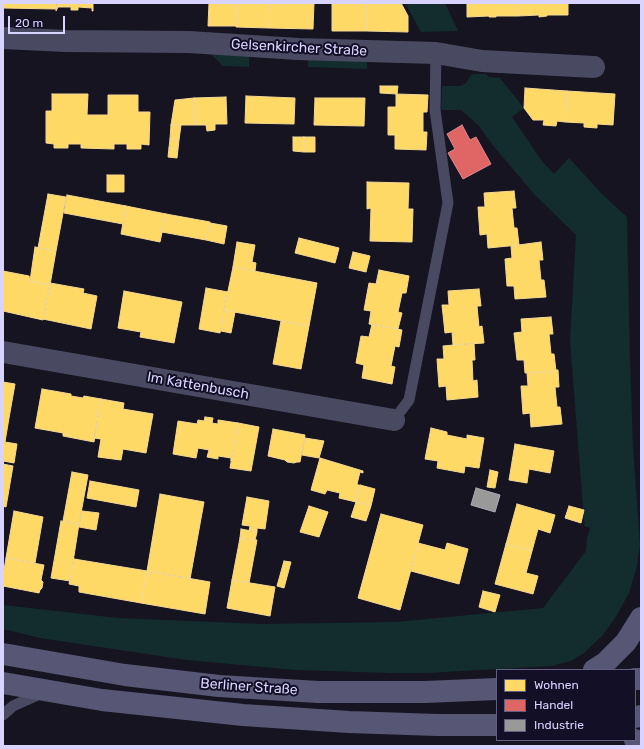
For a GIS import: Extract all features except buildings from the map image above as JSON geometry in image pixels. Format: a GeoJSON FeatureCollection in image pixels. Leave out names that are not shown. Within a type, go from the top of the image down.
{"type":"FeatureCollection","features":[{"type":"Feature","properties":{"kind":"main road"},"geometry":{"type":"LineString","coordinates":[[596,669],[605,663],[626,642],[641,618]]}},
{"type":"Feature","properties":{"kind":"main road","name":"Berliner Straße"},"geometry":{"type":"LineString","coordinates":[[3,654],[125,675],[220,686],[318,692],[425,692],[496,689]]}},
{"type":"Feature","properties":{"kind":"main road","name":"Berliner Straße"},"geometry":{"type":"LineString","coordinates":[[3,683],[133,704],[243,715],[348,722],[496,725]]}},
{"type":"Feature","properties":{"kind":"street","name":"Gelsenkircher Straße"},"geometry":{"type":"LineString","coordinates":[[3,38],[66,41],[189,42],[298,49],[436,53],[482,61],[594,67]]}},
{"type":"Feature","properties":{"kind":"street","name":"Im Kattenbusch"},"geometry":{"type":"LineString","coordinates":[[3,352],[394,420]]}},
{"type":"Feature","properties":{"kind":"lane"},"geometry":{"type":"LineString","coordinates":[[394,420],[409,400],[448,203],[435,110],[436,53]]}},
{"type":"Feature","properties":{"kind":"lane"},"geometry":{"type":"LineString","coordinates":[[3,715],[13,706],[45,691]]}},
{"type":"Feature","properties":{"kind":"green space"},"geometry":{"type":"Polygon","coordinates":[[[405,3],[445,3],[458,31],[421,32],[405,3]]]}},
{"type":"Feature","properties":{"kind":"green space"},"geometry":{"type":"Polygon","coordinates":[[[210,53],[249,55],[249,67],[223,66],[210,53]]]}},
{"type":"Feature","properties":{"kind":"green space"},"geometry":{"type":"Polygon","coordinates":[[[308,57],[367,59],[367,69],[308,67],[308,57]]]}},
{"type":"Feature","properties":{"kind":"green space"},"geometry":{"type":"Polygon","coordinates":[[[486,74],[489,77],[500,78],[524,108],[512,117],[541,160],[554,174],[569,158],[601,193],[627,217],[633,447],[640,544],[637,566],[629,593],[617,615],[603,635],[584,653],[571,661],[552,666],[427,673],[389,673],[295,670],[187,660],[40,638],[3,629],[3,605],[118,618],[262,624],[395,622],[543,608],[586,551],[587,538],[590,528],[584,526],[585,522],[570,341],[576,235],[535,195],[495,148],[478,125],[461,110],[441,110],[442,86],[460,86],[466,83],[471,75],[486,74]]]}}]}
